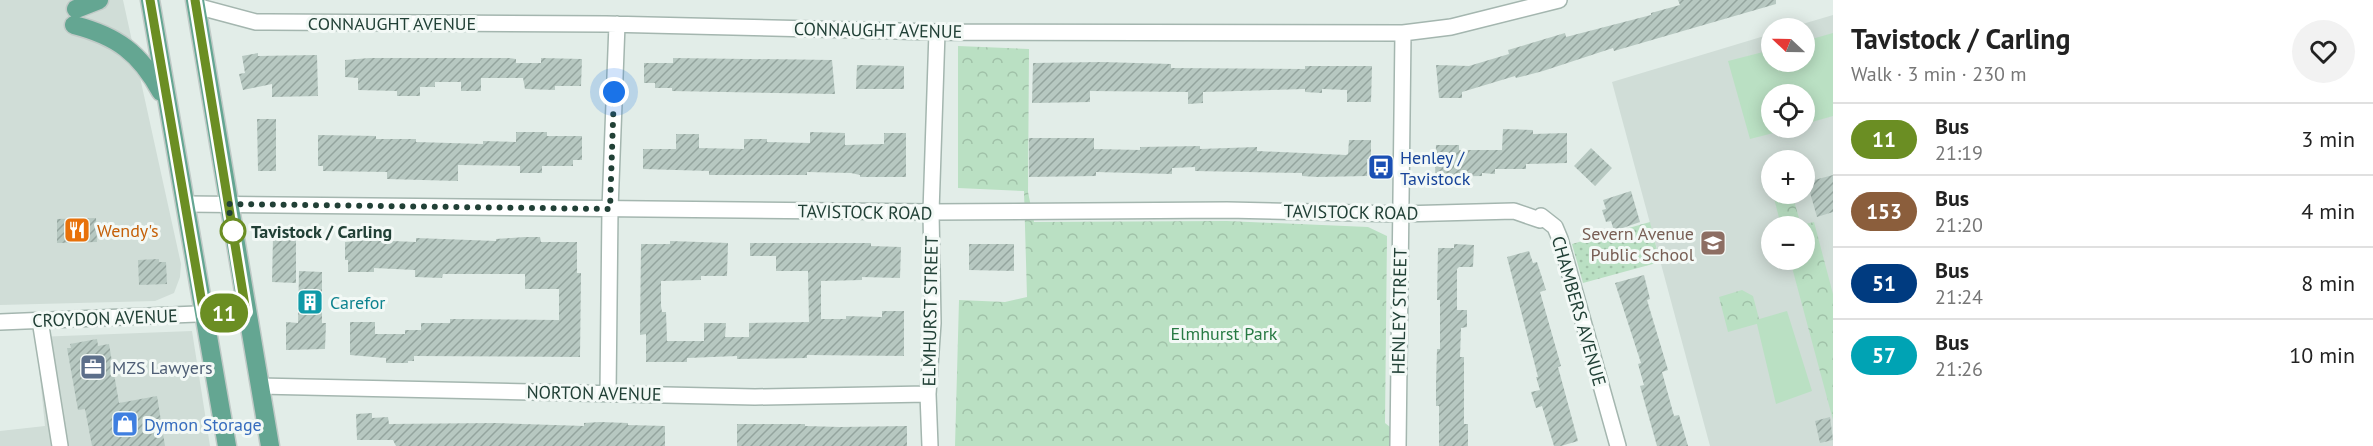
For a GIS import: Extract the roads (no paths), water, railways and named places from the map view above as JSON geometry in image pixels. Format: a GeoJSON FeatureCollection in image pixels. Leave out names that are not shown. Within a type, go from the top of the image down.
{"type":"FeatureCollection","features":[{"type":"Feature","properties":{"kind":"main road"},"geometry":{"type":"LineString","coordinates":[[99,0],[75,17],[128,48],[149,70],[168,105]]}},
{"type":"Feature","properties":{"kind":"main road"},"geometry":{"type":"LineString","coordinates":[[150,0],[227,446]]}},
{"type":"Feature","properties":{"kind":"main road"},"geometry":{"type":"LineString","coordinates":[[195,3],[270,446]]}},
{"type":"Feature","properties":{"kind":"street","name":"CONNAUGHT AVENUE"},"geometry":{"type":"LineString","coordinates":[[195,3],[256,22],[617,24],[937,32],[1403,33],[1451,27],[1559,0]]}},
{"type":"Feature","properties":{"kind":"street"},"geometry":{"type":"LineString","coordinates":[[608,394],[610,209],[617,24]]}},
{"type":"Feature","properties":{"kind":"street","name":"ELMHURST STREET"},"geometry":{"type":"LineString","coordinates":[[930,446],[928,394],[933,323],[931,212],[937,32]]}},
{"type":"Feature","properties":{"kind":"street","name":"HENLEY STREET"},"geometry":{"type":"LineString","coordinates":[[1398,446],[1403,33]]}},
{"type":"Feature","properties":{"kind":"street","name":"TAVISTOCK ROAD"},"geometry":{"type":"LineString","coordinates":[[186,204],[931,212],[1227,210],[1400,214],[1514,211],[1540,220],[1541,216]]}},
{"type":"Feature","properties":{"kind":"street","name":"CHAMBERS AVENUE"},"geometry":{"type":"LineString","coordinates":[[1541,216],[1555,226],[1560,239],[1618,446]]}},
{"type":"Feature","properties":{"kind":"street","name":"CROYDON AVENUE"},"geometry":{"type":"LineString","coordinates":[[0,322],[246,312]]}},
{"type":"Feature","properties":{"kind":"street"},"geometry":{"type":"LineString","coordinates":[[40,320],[60,446]]}},
{"type":"Feature","properties":{"kind":"street","name":"NORTON AVENUE"},"geometry":{"type":"LineString","coordinates":[[259,386],[754,397],[928,394]]}},
{"type":"Feature","properties":{"kind":"place","name":"Henley / Tavistock"},"geometry":{"type":"Point","coordinates":[1381,167]}},
{"type":"Feature","properties":{"kind":"place","name":"Wendy's"},"geometry":{"type":"Point","coordinates":[77,230]}},
{"type":"Feature","properties":{"kind":"place","name":"Tavistock / Carling"},"geometry":{"type":"Point","coordinates":[233,231]}},
{"type":"Feature","properties":{"kind":"place","name":"Severn Avenue Public School"},"geometry":{"type":"Point","coordinates":[1713,243]}},
{"type":"Feature","properties":{"kind":"place","name":"Carefor"},"geometry":{"type":"Point","coordinates":[310,302]}},
{"type":"Feature","properties":{"kind":"place","name":"MZS Lawyers"},"geometry":{"type":"Point","coordinates":[93,367]}},
{"type":"Feature","properties":{"kind":"place","name":"Dymon Storage"},"geometry":{"type":"Point","coordinates":[125,424]}},
{"type":"Feature","properties":{"kind":"park label","name":"Elmhurst Park"},"geometry":{"type":"Point","coordinates":[1224,333]}}]}
